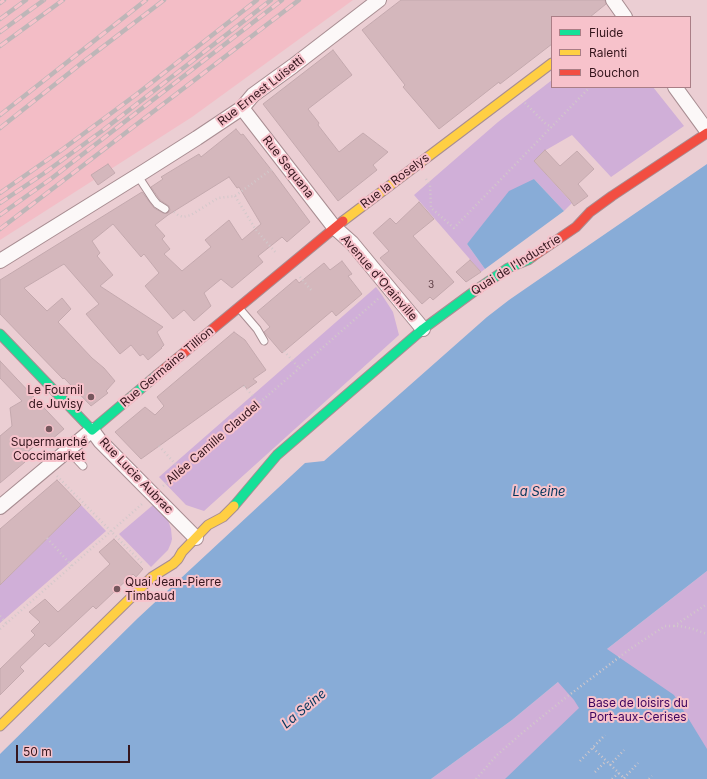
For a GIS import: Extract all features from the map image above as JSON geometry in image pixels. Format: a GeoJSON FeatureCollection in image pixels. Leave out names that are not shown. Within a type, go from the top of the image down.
{"type":"FeatureCollection","features":[{"type":"Feature","properties":{"kind":"main road","name":"Rue la Roselys"},"geometry":{"type":"LineString","coordinates":[[240,306],[334,227],[551,63]]}},
{"type":"Feature","properties":{"kind":"main road","name":"Quai de l'Industrie"},"geometry":{"type":"LineString","coordinates":[[196,538],[208,525],[223,517],[235,505],[277,455],[424,329],[508,268],[528,260],[576,227],[590,212],[612,196],[707,132]]}},
{"type":"Feature","properties":{"kind":"main road","name":"Rue Germaine Tillion"},"geometry":{"type":"LineString","coordinates":[[92,430],[240,306]]}},
{"type":"Feature","properties":{"kind":"main road"},"geometry":{"type":"LineString","coordinates":[[0,334],[92,430]]}},
{"type":"Feature","properties":{"kind":"main road"},"geometry":{"type":"LineString","coordinates":[[0,726],[152,577],[173,564],[182,552],[196,538]]}},
{"type":"Feature","properties":{"kind":"street","name":"Rue Ernest Luisetti"},"geometry":{"type":"LineString","coordinates":[[0,261],[138,176],[242,108],[253,95],[380,0]]}},
{"type":"Feature","properties":{"kind":"street"},"geometry":{"type":"LineString","coordinates":[[676,88],[707,132]]}},
{"type":"Feature","properties":{"kind":"street","name":"Rue Sequana"},"geometry":{"type":"LineString","coordinates":[[242,108],[334,227]]}},
{"type":"Feature","properties":{"kind":"street","name":"Avenue d'Orainville"},"geometry":{"type":"LineString","coordinates":[[334,227],[352,243],[424,329]]}},
{"type":"Feature","properties":{"kind":"street","name":"Rue Lucie Aubrac"},"geometry":{"type":"LineString","coordinates":[[0,507],[92,430],[100,441],[196,538]]}},
{"type":"Feature","properties":{"kind":"lane"},"geometry":{"type":"LineString","coordinates":[[138,176],[157,204],[168,209]]}},
{"type":"Feature","properties":{"kind":"lane"},"geometry":{"type":"LineString","coordinates":[[240,306],[264,341]]}},
{"type":"Feature","properties":{"kind":"lane"},"geometry":{"type":"LineString","coordinates":[[68,450],[84,466]]}},
{"type":"Feature","properties":{"kind":"path"},"geometry":{"type":"LineString","coordinates":[[416,166],[430,185],[431,208],[454,228],[589,88]]}},
{"type":"Feature","properties":{"kind":"path"},"geometry":{"type":"LineString","coordinates":[[514,91],[546,124],[552,127]]}},
{"type":"Feature","properties":{"kind":"path"},"geometry":{"type":"LineString","coordinates":[[168,209],[183,217],[191,215],[218,198],[235,196],[272,170]]}},
{"type":"Feature","properties":{"kind":"path"},"geometry":{"type":"LineString","coordinates":[[235,196],[256,230],[288,265]]}},
{"type":"Feature","properties":{"kind":"path","name":"Allée Camille Claudel"},"geometry":{"type":"LineString","coordinates":[[0,629],[153,494],[390,289]]}},
{"type":"Feature","properties":{"kind":"path"},"geometry":{"type":"LineString","coordinates":[[284,352],[299,368]]}},
{"type":"Feature","properties":{"kind":"path"},"geometry":{"type":"LineString","coordinates":[[244,386],[259,403]]}},
{"type":"Feature","properties":{"kind":"path"},"geometry":{"type":"LineString","coordinates":[[159,446],[181,470]]}},
{"type":"Feature","properties":{"kind":"path"},"geometry":{"type":"LineString","coordinates":[[49,467],[146,567]]}},
{"type":"Feature","properties":{"kind":"path"},"geometry":{"type":"LineString","coordinates":[[47,538],[72,566]]}},
{"type":"Feature","properties":{"kind":"path"},"geometry":{"type":"LineString","coordinates":[[674,626],[707,604]]}},
{"type":"Feature","properties":{"kind":"path"},"geometry":{"type":"LineString","coordinates":[[0,616],[6,623]]}},
{"type":"Feature","properties":{"kind":"path"},"geometry":{"type":"LineString","coordinates":[[476,779],[497,755],[564,699],[630,649],[666,626],[693,628],[707,634]]}},
{"type":"Feature","properties":{"kind":"path"},"geometry":{"type":"LineString","coordinates":[[580,761],[605,735]]}},
{"type":"Feature","properties":{"kind":"path"},"geometry":{"type":"LineString","coordinates":[[592,748],[624,778],[638,763]]}},
{"type":"Feature","properties":{"kind":"path"},"geometry":{"type":"LineString","coordinates":[[610,765],[624,750]]}},
{"type":"Feature","properties":{"kind":"path"},"geometry":{"type":"LineString","coordinates":[[595,772],[606,761]]}},
{"type":"Feature","properties":{"kind":"path"},"geometry":{"type":"LineString","coordinates":[[612,779],[619,773]]}},
{"type":"Feature","properties":{"kind":"path"},"geometry":{"type":"LineString","coordinates":[[649,779],[652,776]]}},
{"type":"Feature","properties":{"kind":"shaded area"},"geometry":{"type":"Polygon","coordinates":[[[0,0],[353,0],[192,117],[0,240],[0,0]]]}},
{"type":"Feature","properties":{"kind":"green space"},"geometry":{"type":"Polygon","coordinates":[[[551,81],[551,88],[654,88],[684,126],[611,177],[572,135],[546,150],[534,161],[572,203],[564,211],[534,179],[467,244],[485,269],[481,272],[414,195],[498,122],[551,81]]]}},
{"type":"Feature","properties":{"kind":"green space"},"geometry":{"type":"Polygon","coordinates":[[[376,287],[393,312],[399,335],[204,511],[186,505],[159,477],[376,287]]]}},
{"type":"Feature","properties":{"kind":"green space"},"geometry":{"type":"Polygon","coordinates":[[[81,505],[106,531],[0,623],[0,585],[81,505]]]}},
{"type":"Feature","properties":{"kind":"green space"},"geometry":{"type":"Polygon","coordinates":[[[153,505],[168,520],[172,539],[168,550],[151,567],[119,534],[153,505]]]}},
{"type":"Feature","properties":{"kind":"green space","name":"Base de loisirs du Port-aux-Cerises"},"geometry":{"type":"Polygon","coordinates":[[[707,571],[707,779],[431,779],[512,720],[558,682],[607,649],[707,571]]]}},
{"type":"Feature","properties":{"kind":"water","name":"La Seine"},"geometry":{"type":"Polygon","coordinates":[[[707,164],[707,571],[607,649],[674,695],[707,749],[707,779],[505,779],[579,708],[558,682],[512,720],[431,779],[0,779],[0,754],[138,618],[305,463],[324,461],[487,317],[509,300],[707,164]]]}},
{"type":"Feature","properties":{"kind":"water"},"geometry":{"type":"Polygon","coordinates":[[[534,179],[564,211],[485,269],[467,244],[509,191],[534,179]]]}},
{"type":"Feature","properties":{"kind":"building"},"geometry":{"type":"Polygon","coordinates":[[[401,0],[605,0],[606,4],[591,16],[551,16],[551,45],[500,84],[499,82],[439,129],[403,87],[405,85],[362,30],[401,0]]]}},
{"type":"Feature","properties":{"kind":"building"},"geometry":{"type":"Polygon","coordinates":[[[333,50],[352,75],[308,109],[319,123],[318,125],[339,152],[363,133],[388,152],[373,165],[377,170],[338,201],[263,104],[333,50]]]}},
{"type":"Feature","properties":{"kind":"building"},"geometry":{"type":"Polygon","coordinates":[[[236,129],[241,135],[243,134],[310,222],[287,242],[282,237],[258,256],[263,262],[232,288],[221,279],[204,293],[211,306],[194,321],[184,310],[173,319],[145,286],[159,273],[144,254],[141,257],[113,224],[92,241],[100,253],[97,256],[113,275],[100,286],[163,327],[157,332],[164,345],[148,360],[143,354],[140,356],[131,345],[120,354],[86,314],[99,304],[64,264],[24,288],[47,311],[62,298],[71,309],[58,322],[115,381],[106,391],[108,393],[91,406],[0,314],[0,280],[142,192],[154,208],[163,213],[168,213],[170,210],[169,206],[160,200],[151,187],[163,179],[161,177],[199,154],[201,157],[236,129]],[[229,177],[168,215],[155,225],[165,236],[162,239],[170,249],[164,254],[182,271],[211,247],[205,240],[229,220],[242,240],[261,224],[239,187],[237,188],[229,177]]]}},
{"type":"Feature","properties":{"kind":"building"},"geometry":{"type":"Polygon","coordinates":[[[545,150],[560,166],[577,151],[594,169],[578,184],[588,196],[574,206],[534,161],[545,150]]]}},
{"type":"Feature","properties":{"kind":"building"},"geometry":{"type":"Polygon","coordinates":[[[108,164],[115,173],[98,185],[91,175],[108,164]]]}},
{"type":"Feature","properties":{"kind":"building"},"geometry":{"type":"Polygon","coordinates":[[[419,202],[434,219],[413,236],[454,282],[433,300],[430,297],[422,304],[380,258],[389,251],[373,233],[390,218],[396,224],[419,202]]]}},
{"type":"Feature","properties":{"kind":"building"},"geometry":{"type":"Polygon","coordinates":[[[470,260],[481,272],[466,282],[456,272],[470,260]]]}},
{"type":"Feature","properties":{"kind":"building"},"geometry":{"type":"Polygon","coordinates":[[[342,261],[352,274],[348,276],[362,294],[336,316],[332,311],[282,353],[264,332],[270,327],[257,312],[296,279],[299,283],[324,263],[330,270],[342,261]]]}},
{"type":"Feature","properties":{"kind":"building"},"geometry":{"type":"Polygon","coordinates":[[[234,332],[245,340],[266,370],[253,379],[257,382],[247,389],[244,385],[141,459],[115,432],[145,407],[155,415],[164,406],[157,397],[234,332]]]}},
{"type":"Feature","properties":{"kind":"building"},"geometry":{"type":"Polygon","coordinates":[[[0,361],[64,429],[45,445],[41,440],[21,458],[25,462],[0,483],[0,436],[12,426],[10,408],[22,401],[0,378],[0,361]]]}},
{"type":"Feature","properties":{"kind":"building"},"geometry":{"type":"Polygon","coordinates":[[[57,480],[81,505],[0,585],[0,529],[57,480]]]}},
{"type":"Feature","properties":{"kind":"building"},"geometry":{"type":"Polygon","coordinates":[[[114,539],[143,569],[136,577],[133,574],[96,609],[93,606],[49,647],[45,643],[20,667],[24,671],[0,695],[0,669],[35,635],[31,631],[40,622],[29,612],[45,599],[58,612],[110,564],[99,552],[114,539]]]}},
{"type":"Feature","properties":{"kind":"railway"},"geometry":{"type":"LineString","coordinates":[[0,3],[4,0]]}},
{"type":"Feature","properties":{"kind":"railway"},"geometry":{"type":"LineString","coordinates":[[0,19],[26,0]]}},
{"type":"Feature","properties":{"kind":"railway"},"geometry":{"type":"LineString","coordinates":[[0,32],[44,0]]}},
{"type":"Feature","properties":{"kind":"railway"},"geometry":{"type":"LineString","coordinates":[[0,46],[63,0]]}},
{"type":"Feature","properties":{"kind":"railway"},"geometry":{"type":"LineString","coordinates":[[0,115],[146,0]]}},
{"type":"Feature","properties":{"kind":"railway"},"geometry":{"type":"LineString","coordinates":[[0,128],[164,0]]}},
{"type":"Feature","properties":{"kind":"railway"},"geometry":{"type":"LineString","coordinates":[[0,193],[63,149],[137,94],[257,0]]}},
{"type":"Feature","properties":{"kind":"railway"},"geometry":{"type":"LineString","coordinates":[[0,203],[102,131],[271,0]]}},
{"type":"Feature","properties":{"kind":"railway"},"geometry":{"type":"LineString","coordinates":[[0,215],[52,178],[282,0]]}},
{"type":"Feature","properties":{"kind":"railway"},"geometry":{"type":"LineString","coordinates":[[0,229],[299,0]]}},
{"type":"Feature","properties":{"kind":"traffic: fast"},"geometry":{"type":"LineString","coordinates":[[234,506],[277,455],[423,329],[508,268],[532,257]]}},
{"type":"Feature","properties":{"kind":"traffic: fast"},"geometry":{"type":"LineString","coordinates":[[0,334],[92,430],[157,375]]}},
{"type":"Feature","properties":{"kind":"traffic: slow"},"geometry":{"type":"LineString","coordinates":[[343,221],[551,64]]}},
{"type":"Feature","properties":{"kind":"traffic: slow"},"geometry":{"type":"LineString","coordinates":[[0,726],[152,577],[173,564],[182,552],[208,525],[223,517],[234,506]]}},
{"type":"Feature","properties":{"kind":"traffic: jam"},"geometry":{"type":"LineString","coordinates":[[532,257],[576,227],[590,212],[612,196],[707,133]]}},
{"type":"Feature","properties":{"kind":"traffic: jam"},"geometry":{"type":"LineString","coordinates":[[157,375],[343,221]]}},
{"type":"Feature","properties":{"kind":"place","name":"Le Fournil de Juvisy"},"geometry":{"type":"Point","coordinates":[91,397]}},
{"type":"Feature","properties":{"kind":"place","name":"Supermarché Coccimarket"},"geometry":{"type":"Point","coordinates":[49,429]}},
{"type":"Feature","properties":{"kind":"place","name":"Quai Jean-Pierre Timbaud"},"geometry":{"type":"Point","coordinates":[117,589]}}]}
